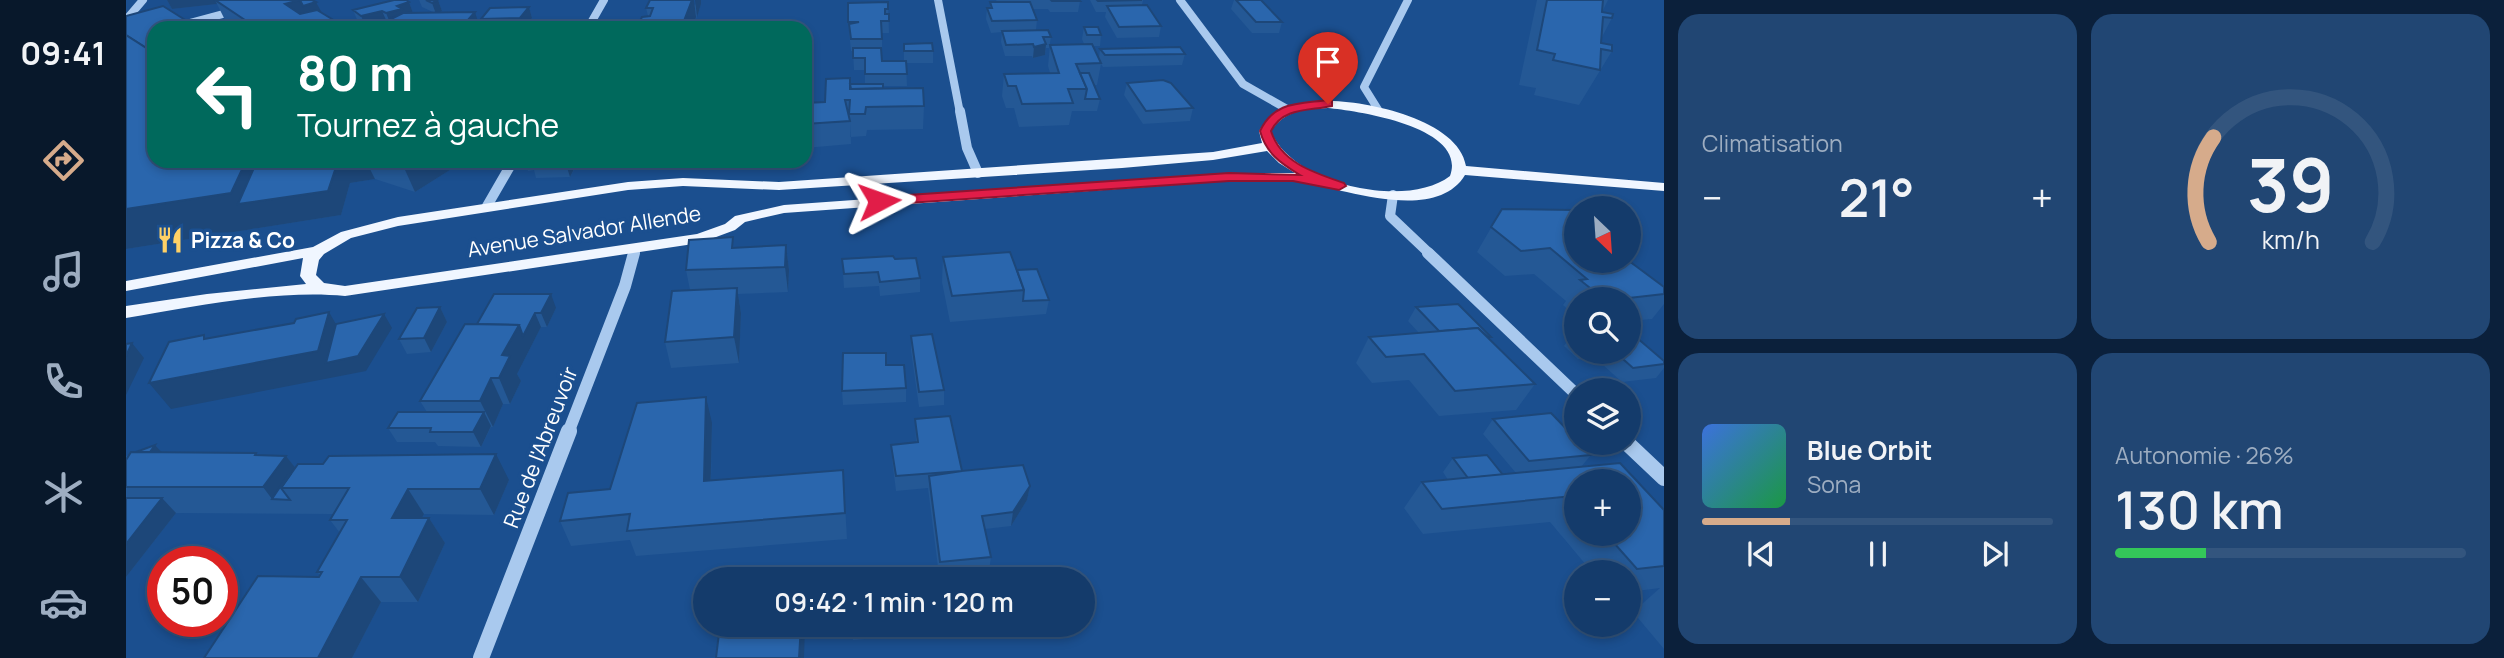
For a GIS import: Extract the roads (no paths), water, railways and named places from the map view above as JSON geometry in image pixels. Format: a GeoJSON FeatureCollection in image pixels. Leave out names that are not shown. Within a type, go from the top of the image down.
{"type":"FeatureCollection","features":[{"type":"Feature","properties":{"kind":"main road"},"geometry":{"type":"LineString","coordinates":[[1328,104],[1379,111],[1429,130],[1447,143],[1458,157],[1460,170],[1453,181],[1440,189],[1419,194],[1393,195],[1339,186],[1296,168],[1270,146],[1265,131],[1272,118],[1287,109],[1328,104]]}},
{"type":"Feature","properties":{"kind":"main road","name":"Avenue Salvador Allende"},"geometry":{"type":"LineString","coordinates":[[126,286],[318,251],[339,238],[368,228],[487,206],[660,183],[779,186],[1213,156],[1270,146]]}},
{"type":"Feature","properties":{"kind":"main road"},"geometry":{"type":"LineString","coordinates":[[1460,170],[1664,187]]}},
{"type":"Feature","properties":{"kind":"main road","name":"Avenue Salvador Allende"},"geometry":{"type":"LineString","coordinates":[[126,312],[207,299],[319,288],[345,291],[540,260],[700,239],[730,227],[740,219],[784,209],[1229,177],[1293,177],[1339,186]]}},
{"type":"Feature","properties":{"kind":"main road"},"geometry":{"type":"LineString","coordinates":[[730,186],[742,192],[746,200],[740,219]]}},
{"type":"Feature","properties":{"kind":"main road"},"geometry":{"type":"LineString","coordinates":[[318,251],[311,259],[308,276],[319,288]]}},
{"type":"Feature","properties":{"kind":"street"},"geometry":{"type":"LineString","coordinates":[[126,20],[143,0]]}},
{"type":"Feature","properties":{"kind":"street"},"geometry":{"type":"LineString","coordinates":[[592,21],[604,0]]}},
{"type":"Feature","properties":{"kind":"street"},"geometry":{"type":"LineString","coordinates":[[938,0],[967,148],[978,173]]}},
{"type":"Feature","properties":{"kind":"street"},"geometry":{"type":"LineString","coordinates":[[1180,0],[1243,84],[1287,109]]}},
{"type":"Feature","properties":{"kind":"street"},"geometry":{"type":"LineString","coordinates":[[1379,111],[1364,87],[1408,0]]}},
{"type":"Feature","properties":{"kind":"street"},"geometry":{"type":"LineString","coordinates":[[197,21],[253,6]]}},
{"type":"Feature","properties":{"kind":"street"},"geometry":{"type":"LineString","coordinates":[[487,206],[509,168]]}},
{"type":"Feature","properties":{"kind":"street"},"geometry":{"type":"LineString","coordinates":[[1393,195],[1390,216],[1564,383]]}},
{"type":"Feature","properties":{"kind":"street","name":"Rue de l'Abreuvoir"},"geometry":{"type":"LineString","coordinates":[[481,658],[625,286],[635,249]]}},
{"type":"Feature","properties":{"kind":"street"},"geometry":{"type":"LineString","coordinates":[[1640,455],[1664,478]]}},
{"type":"Feature","properties":{"kind":"place","name":"Pizza & Co"},"geometry":{"type":"Point","coordinates":[170,240]}}]}
